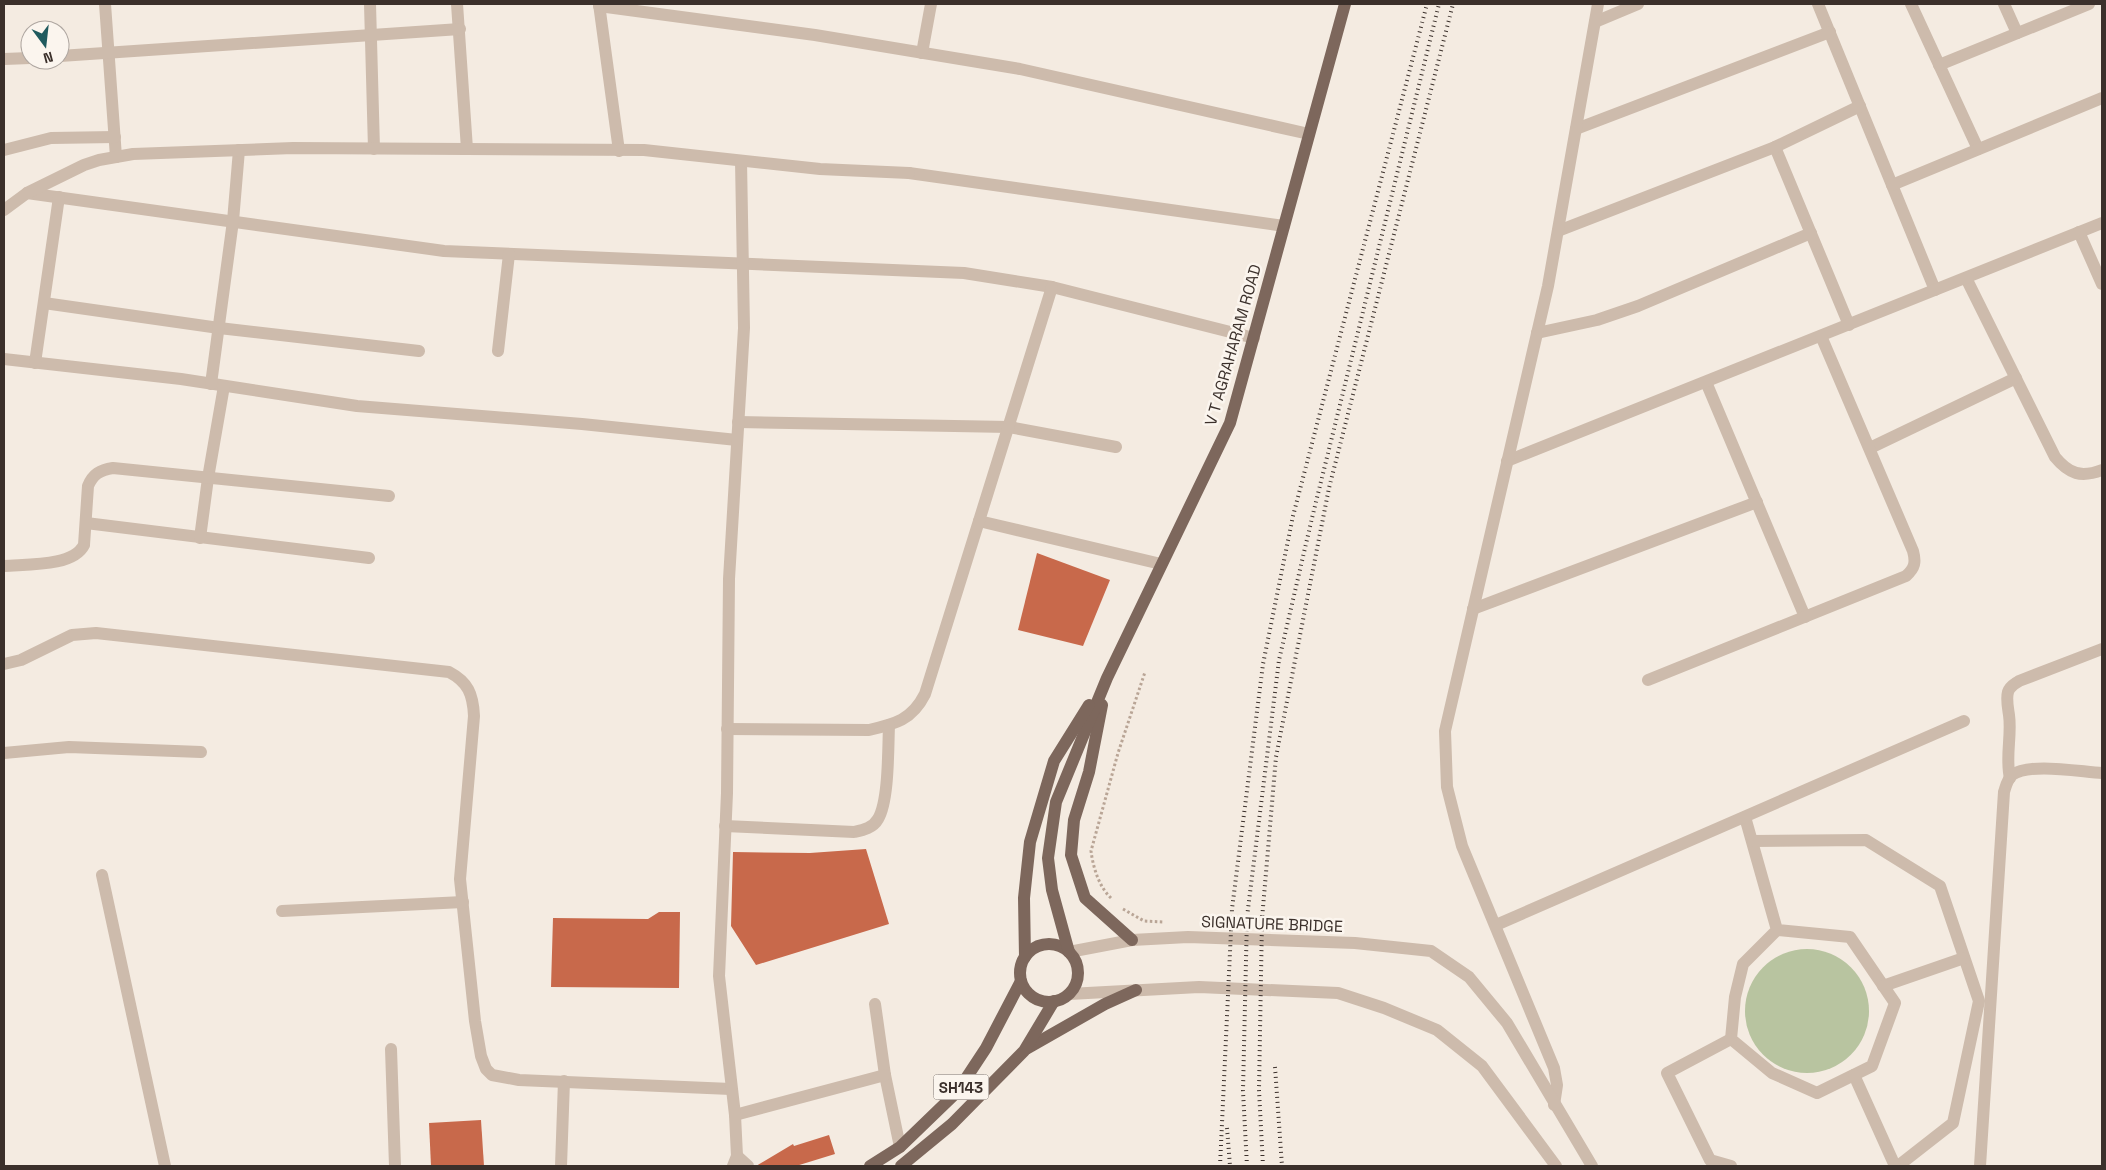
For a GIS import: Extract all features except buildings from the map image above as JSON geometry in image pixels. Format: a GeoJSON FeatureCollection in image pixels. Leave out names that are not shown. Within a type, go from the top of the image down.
{"type":"FeatureCollection","features":[{"type":"Feature","properties":{"kind":"main road","name":"V T AGRAHARAM ROAD"},"geometry":{"type":"LineString","coordinates":[[1107,678],[1230,423],[1345,4]]}},
{"type":"Feature","properties":{"kind":"main road"},"geometry":{"type":"LineString","coordinates":[[1107,678],[1089,772],[1074,820],[1071,854],[1085,898],[1132,940]]}},
{"type":"Feature","properties":{"kind":"main road"},"geometry":{"type":"LineString","coordinates":[[1021,982],[1031,996],[1038,1000],[1054,1001],[1069,994],[1075,986],[1077,966],[1069,952],[1052,890],[1048,858],[1056,802],[1107,678]]}},
{"type":"Feature","properties":{"kind":"main road"},"geometry":{"type":"LineString","coordinates":[[1025,957],[1024,898],[1030,842],[1054,761],[1107,678]]}},
{"type":"Feature","properties":{"kind":"main road"},"geometry":{"type":"LineString","coordinates":[[1025,957],[1032,950],[1049,945],[1058,946],[1069,952]]}},
{"type":"Feature","properties":{"kind":"main road","name":"SH143"},"geometry":{"type":"LineString","coordinates":[[870,1166],[900,1147],[957,1092],[986,1048],[1021,982],[1020,973],[1025,957]]}},
{"type":"Feature","properties":{"kind":"main road"},"geometry":{"type":"LineString","coordinates":[[1024,1051],[1097,1008],[1136,990]]}},
{"type":"Feature","properties":{"kind":"main road","name":"SH143"},"geometry":{"type":"LineString","coordinates":[[901,1166],[952,1124],[1024,1051],[1054,1001]]}},
{"type":"Feature","properties":{"kind":"street"},"geometry":{"type":"LineString","coordinates":[[105,4],[116,157]]}},
{"type":"Feature","properties":{"kind":"street"},"geometry":{"type":"LineString","coordinates":[[370,4],[374,149]]}},
{"type":"Feature","properties":{"kind":"street"},"geometry":{"type":"LineString","coordinates":[[457,4],[467,150]]}},
{"type":"Feature","properties":{"kind":"street"},"geometry":{"type":"LineString","coordinates":[[922,53],[931,4]]}},
{"type":"Feature","properties":{"kind":"street"},"geometry":{"type":"LineString","coordinates":[[1554,1105],[1557,1085],[1554,1068],[1462,846],[1447,787],[1445,731],[1537,332],[1558,231],[1598,4]]}},
{"type":"Feature","properties":{"kind":"street"},"geometry":{"type":"LineString","coordinates":[[1594,22],[1638,4]]}},
{"type":"Feature","properties":{"kind":"street"},"geometry":{"type":"LineString","coordinates":[[1818,4],[1935,290]]}},
{"type":"Feature","properties":{"kind":"street"},"geometry":{"type":"LineString","coordinates":[[1911,4],[1978,150]]}},
{"type":"Feature","properties":{"kind":"street"},"geometry":{"type":"LineString","coordinates":[[2004,4],[2017,33]]}},
{"type":"Feature","properties":{"kind":"street"},"geometry":{"type":"LineString","coordinates":[[1939,65],[2089,4]]}},
{"type":"Feature","properties":{"kind":"street"},"geometry":{"type":"LineString","coordinates":[[619,151],[599,5],[815,35],[1020,69],[1309,134]]}},
{"type":"Feature","properties":{"kind":"street"},"geometry":{"type":"LineString","coordinates":[[70,56],[460,29]]}},
{"type":"Feature","properties":{"kind":"street"},"geometry":{"type":"LineString","coordinates":[[1576,129],[1830,32]]}},
{"type":"Feature","properties":{"kind":"street"},"geometry":{"type":"LineString","coordinates":[[4,59],[20,58]]}},
{"type":"Feature","properties":{"kind":"street"},"geometry":{"type":"LineString","coordinates":[[1892,185],[2102,98]]}},
{"type":"Feature","properties":{"kind":"street"},"geometry":{"type":"LineString","coordinates":[[1558,231],[1775,147],[1860,106]]}},
{"type":"Feature","properties":{"kind":"street"},"geometry":{"type":"LineString","coordinates":[[4,150],[51,138],[115,137]]}},
{"type":"Feature","properties":{"kind":"street"},"geometry":{"type":"LineString","coordinates":[[1775,147],[1849,324]]}},
{"type":"Feature","properties":{"kind":"street"},"geometry":{"type":"LineString","coordinates":[[4,210],[27,193],[84,165],[116,157],[294,148],[644,150],[820,169],[910,173],[1284,226]]}},
{"type":"Feature","properties":{"kind":"street"},"geometry":{"type":"LineString","coordinates":[[200,538],[217,385],[219,328],[233,221],[239,150]]}},
{"type":"Feature","properties":{"kind":"street"},"geometry":{"type":"LineString","coordinates":[[742,161],[744,328],[729,579],[725,826],[719,976],[735,1115],[735,1161],[748,1166]]}},
{"type":"Feature","properties":{"kind":"street"},"geometry":{"type":"LineString","coordinates":[[27,193],[444,251],[964,273],[1052,287],[1254,338]]}},
{"type":"Feature","properties":{"kind":"street"},"geometry":{"type":"LineString","coordinates":[[35,362],[59,197]]}},
{"type":"Feature","properties":{"kind":"street"},"geometry":{"type":"LineString","coordinates":[[1508,461],[2102,223]]}},
{"type":"Feature","properties":{"kind":"street"},"geometry":{"type":"LineString","coordinates":[[1537,332],[1597,320],[1638,306],[1811,232]]}},
{"type":"Feature","properties":{"kind":"street"},"geometry":{"type":"LineString","coordinates":[[2079,232],[2102,284]]}},
{"type":"Feature","properties":{"kind":"street"},"geometry":{"type":"LineString","coordinates":[[498,352],[509,254]]}},
{"type":"Feature","properties":{"kind":"street"},"geometry":{"type":"LineString","coordinates":[[1966,278],[2055,457],[2071,473],[2082,475],[2102,470]]}},
{"type":"Feature","properties":{"kind":"street"},"geometry":{"type":"LineString","coordinates":[[727,728],[869,730],[889,725],[906,718],[914,712],[925,694],[1052,287]]}},
{"type":"Feature","properties":{"kind":"street"},"geometry":{"type":"LineString","coordinates":[[44,303],[219,328],[419,351]]}},
{"type":"Feature","properties":{"kind":"street"},"geometry":{"type":"LineString","coordinates":[[1648,680],[1906,576],[1915,565],[1914,551],[1822,336]]}},
{"type":"Feature","properties":{"kind":"street"},"geometry":{"type":"LineString","coordinates":[[4,359],[217,385],[357,406],[582,424],[737,440]]}},
{"type":"Feature","properties":{"kind":"street"},"geometry":{"type":"LineString","coordinates":[[1870,448],[2016,378]]}},
{"type":"Feature","properties":{"kind":"street"},"geometry":{"type":"LineString","coordinates":[[1706,382],[1805,617]]}},
{"type":"Feature","properties":{"kind":"street"},"geometry":{"type":"LineString","coordinates":[[738,422],[1008,427],[1116,447]]}},
{"type":"Feature","properties":{"kind":"street"},"geometry":{"type":"LineString","coordinates":[[4,566],[60,561],[75,556],[81,551],[84,544],[88,486],[97,473],[113,468],[389,496]]}},
{"type":"Feature","properties":{"kind":"street"},"geometry":{"type":"LineString","coordinates":[[1473,609],[1757,502]]}},
{"type":"Feature","properties":{"kind":"street"},"geometry":{"type":"LineString","coordinates":[[979,521],[1161,564]]}},
{"type":"Feature","properties":{"kind":"street"},"geometry":{"type":"LineString","coordinates":[[86,524],[369,558]]}},
{"type":"Feature","properties":{"kind":"street"},"geometry":{"type":"LineString","coordinates":[[4,664],[20,660],[72,635],[96,633],[448,672],[460,678],[469,690],[474,710],[460,879],[475,1021],[481,1056],[486,1069],[502,1078],[731,1088]]}},
{"type":"Feature","properties":{"kind":"street"},"geometry":{"type":"LineString","coordinates":[[1980,1166],[2004,792],[2010,778],[2008,763],[2011,726],[2007,700],[2008,692],[2011,686],[2019,681],[2102,650]]}},
{"type":"Feature","properties":{"kind":"street"},"geometry":{"type":"LineString","coordinates":[[1496,926],[1964,721]]}},
{"type":"Feature","properties":{"kind":"street"},"geometry":{"type":"LineString","coordinates":[[725,826],[854,832],[871,827],[877,820],[883,805],[889,725]]}},
{"type":"Feature","properties":{"kind":"street"},"geometry":{"type":"LineString","coordinates":[[4,752],[69,747],[201,752]]}},
{"type":"Feature","properties":{"kind":"street"},"geometry":{"type":"LineString","coordinates":[[2010,778],[2021,771],[2035,769],[2102,773]]}},
{"type":"Feature","properties":{"kind":"street"},"geometry":{"type":"LineString","coordinates":[[1745,816],[1778,930]]}},
{"type":"Feature","properties":{"kind":"street"},"geometry":{"type":"LineString","coordinates":[[1753,841],[1866,840],[1940,886],[1979,1000],[1953,1122],[1896,1166],[1854,1075]]}},
{"type":"Feature","properties":{"kind":"street"},"geometry":{"type":"LineString","coordinates":[[102,874],[165,1166]]}},
{"type":"Feature","properties":{"kind":"street"},"geometry":{"type":"LineString","coordinates":[[282,911],[463,902]]}},
{"type":"Feature","properties":{"kind":"street"},"geometry":{"type":"LineString","coordinates":[[1778,930],[1850,937],[1895,1003],[1872,1066],[1817,1093],[1772,1073],[1732,1040],[1734,997],[1743,964],[1778,930]]}},
{"type":"Feature","properties":{"kind":"street","name":"SIGNATURE BRIDGE"},"geometry":{"type":"LineString","coordinates":[[1069,952],[1132,940],[1188,937],[1354,943],[1431,951],[1470,977],[1507,1023],[1592,1166]]}},
{"type":"Feature","properties":{"kind":"street"},"geometry":{"type":"LineString","coordinates":[[1883,986],[1964,958]]}},
{"type":"Feature","properties":{"kind":"street"},"geometry":{"type":"LineString","coordinates":[[1069,994],[1199,987],[1338,993],[1384,1008],[1437,1030],[1482,1066],[1556,1166]]}},
{"type":"Feature","properties":{"kind":"street"},"geometry":{"type":"LineString","coordinates":[[875,1004],[885,1075],[900,1147]]}},
{"type":"Feature","properties":{"kind":"street"},"geometry":{"type":"LineString","coordinates":[[1731,1166],[1710,1160],[1667,1073],[1732,1040]]}},
{"type":"Feature","properties":{"kind":"street"},"geometry":{"type":"LineString","coordinates":[[391,1049],[395,1166]]}},
{"type":"Feature","properties":{"kind":"street"},"geometry":{"type":"LineString","coordinates":[[735,1115],[885,1075]]}},
{"type":"Feature","properties":{"kind":"street"},"geometry":{"type":"LineString","coordinates":[[561,1166],[564,1082]]}},
{"type":"Feature","properties":{"kind":"path"},"geometry":{"type":"LineString","coordinates":[[1113,901],[1099,881],[1090,851],[1118,753],[1145,672]]}},
{"type":"Feature","properties":{"kind":"path"},"geometry":{"type":"LineString","coordinates":[[1118,906],[1144,921],[1172,922]]}},
{"type":"Feature","properties":{"kind":"green space"},"geometry":{"type":"Polygon","coordinates":[[[1807,949],[1831,954],[1851,967],[1864,987],[1869,1011],[1864,1035],[1851,1055],[1831,1068],[1807,1073],[1783,1068],[1763,1055],[1750,1035],[1745,1011],[1750,987],[1763,967],[1783,954],[1807,949]]]}},
{"type":"Feature","properties":{"kind":"railway"},"geometry":{"type":"LineString","coordinates":[[1220,1166],[1232,909],[1263,664],[1293,516],[1427,4]]}},
{"type":"Feature","properties":{"kind":"railway"},"geometry":{"type":"LineString","coordinates":[[1247,1166],[1243,1091],[1247,917],[1279,660],[1312,518],[1439,4]]}},
{"type":"Feature","properties":{"kind":"railway"},"geometry":{"type":"LineString","coordinates":[[1263,1166],[1259,1090],[1262,919],[1276,757],[1329,488],[1453,4]]}},
{"type":"Feature","properties":{"kind":"railway"},"geometry":{"type":"LineString","coordinates":[[1275,1067],[1282,1166]]}},
{"type":"Feature","properties":{"kind":"railway"},"geometry":{"type":"LineString","coordinates":[[1227,1128],[1230,1166]]}}]}
